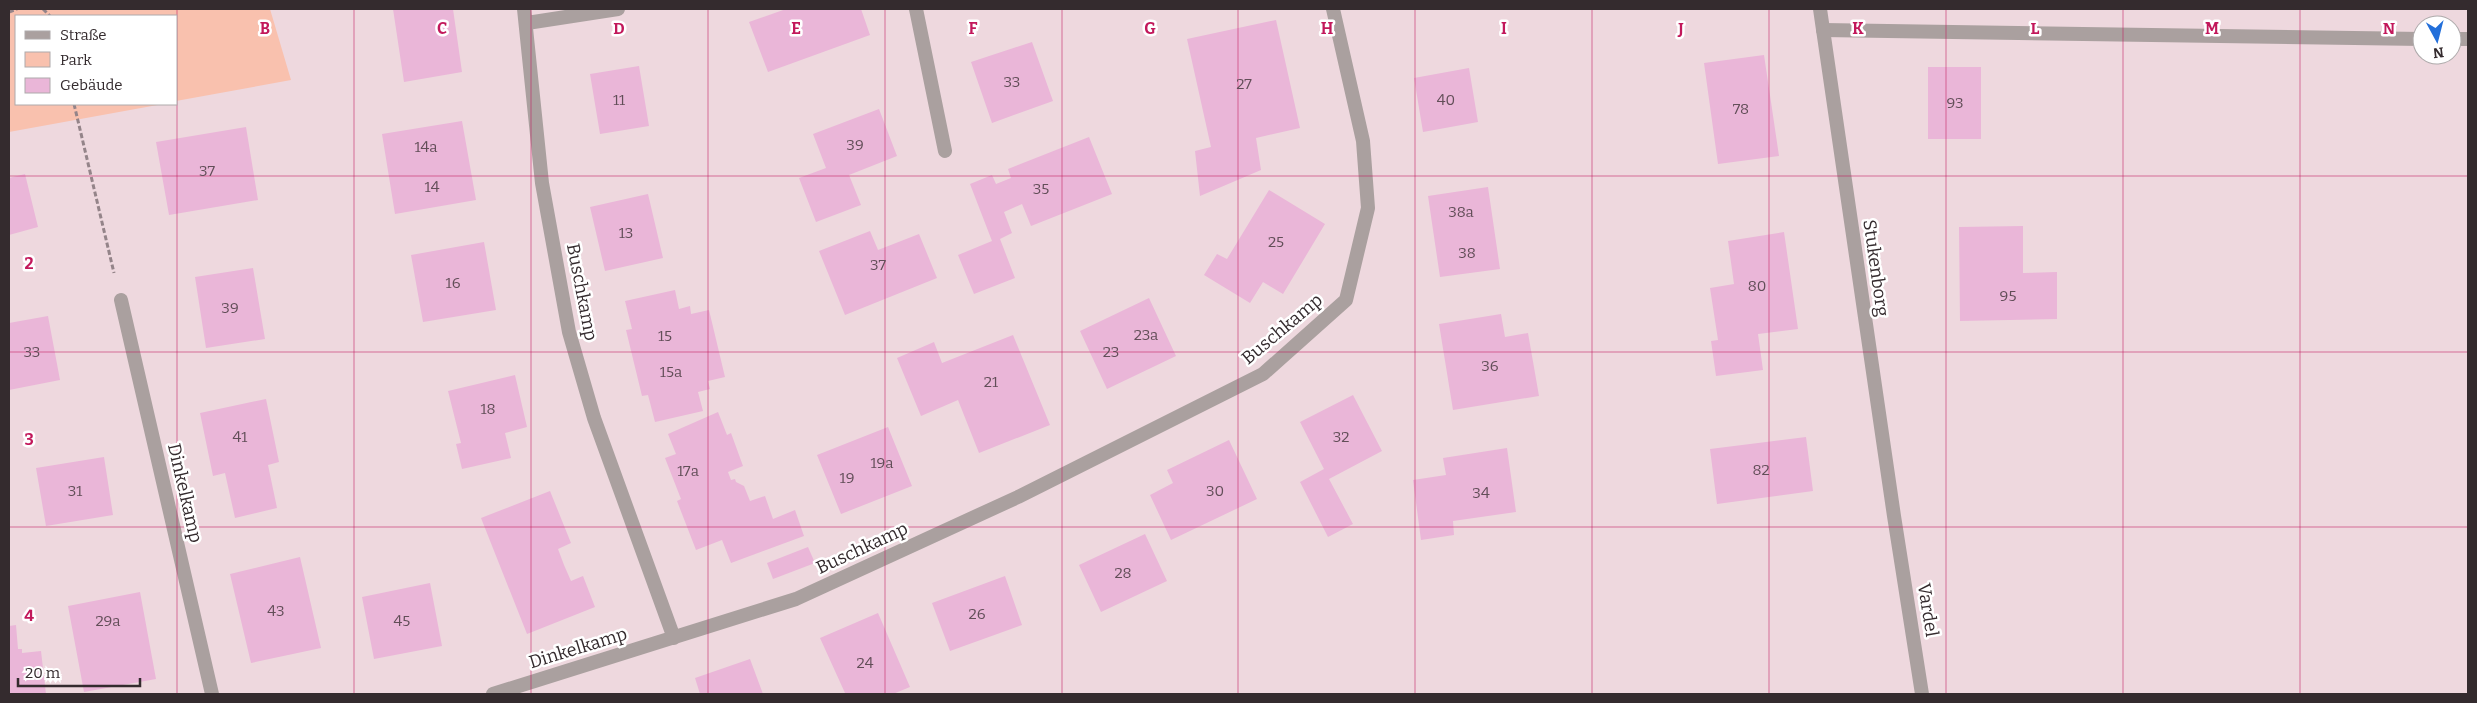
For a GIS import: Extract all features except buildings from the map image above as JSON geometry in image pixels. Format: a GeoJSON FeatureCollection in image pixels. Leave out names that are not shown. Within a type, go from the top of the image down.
{"type":"FeatureCollection","features":[{"type":"Feature","properties":{"kind":"street","name":"Buschkamp"},"geometry":{"type":"LineString","coordinates":[[524,9],[528,23],[542,183],[569,332],[594,418],[674,638],[796,599],[1018,497],[1254,379],[1263,374],[1346,300],[1368,208],[1363,140],[1333,9]]}},
{"type":"Feature","properties":{"kind":"street"},"geometry":{"type":"LineString","coordinates":[[528,23],[618,9]]}},
{"type":"Feature","properties":{"kind":"street"},"geometry":{"type":"LineString","coordinates":[[916,9],[945,151]]}},
{"type":"Feature","properties":{"kind":"street","name":"Stukenborg"},"geometry":{"type":"LineString","coordinates":[[1820,9],[1897,532]]}},
{"type":"Feature","properties":{"kind":"street"},"geometry":{"type":"LineString","coordinates":[[1823,30],[2412,39]]}},
{"type":"Feature","properties":{"kind":"street","name":"Dinkelkamp"},"geometry":{"type":"LineString","coordinates":[[121,300],[212,694]]}},
{"type":"Feature","properties":{"kind":"street","name":"Vardel"},"geometry":{"type":"LineString","coordinates":[[1897,532],[1922,694]]}},
{"type":"Feature","properties":{"kind":"street","name":"Dinkelkamp"},"geometry":{"type":"LineString","coordinates":[[493,694],[674,638]]}},
{"type":"Feature","properties":{"kind":"path"},"geometry":{"type":"LineString","coordinates":[[9,12],[17,9]]}},
{"type":"Feature","properties":{"kind":"path"},"geometry":{"type":"LineString","coordinates":[[74,105],[121,300]]}},
{"type":"Feature","properties":{"kind":"green space"},"geometry":{"type":"Polygon","coordinates":[[[9,9],[270,9],[291,80],[178,101],[178,15],[15,15],[15,105],[158,105],[9,132],[9,9]]]}}]}
